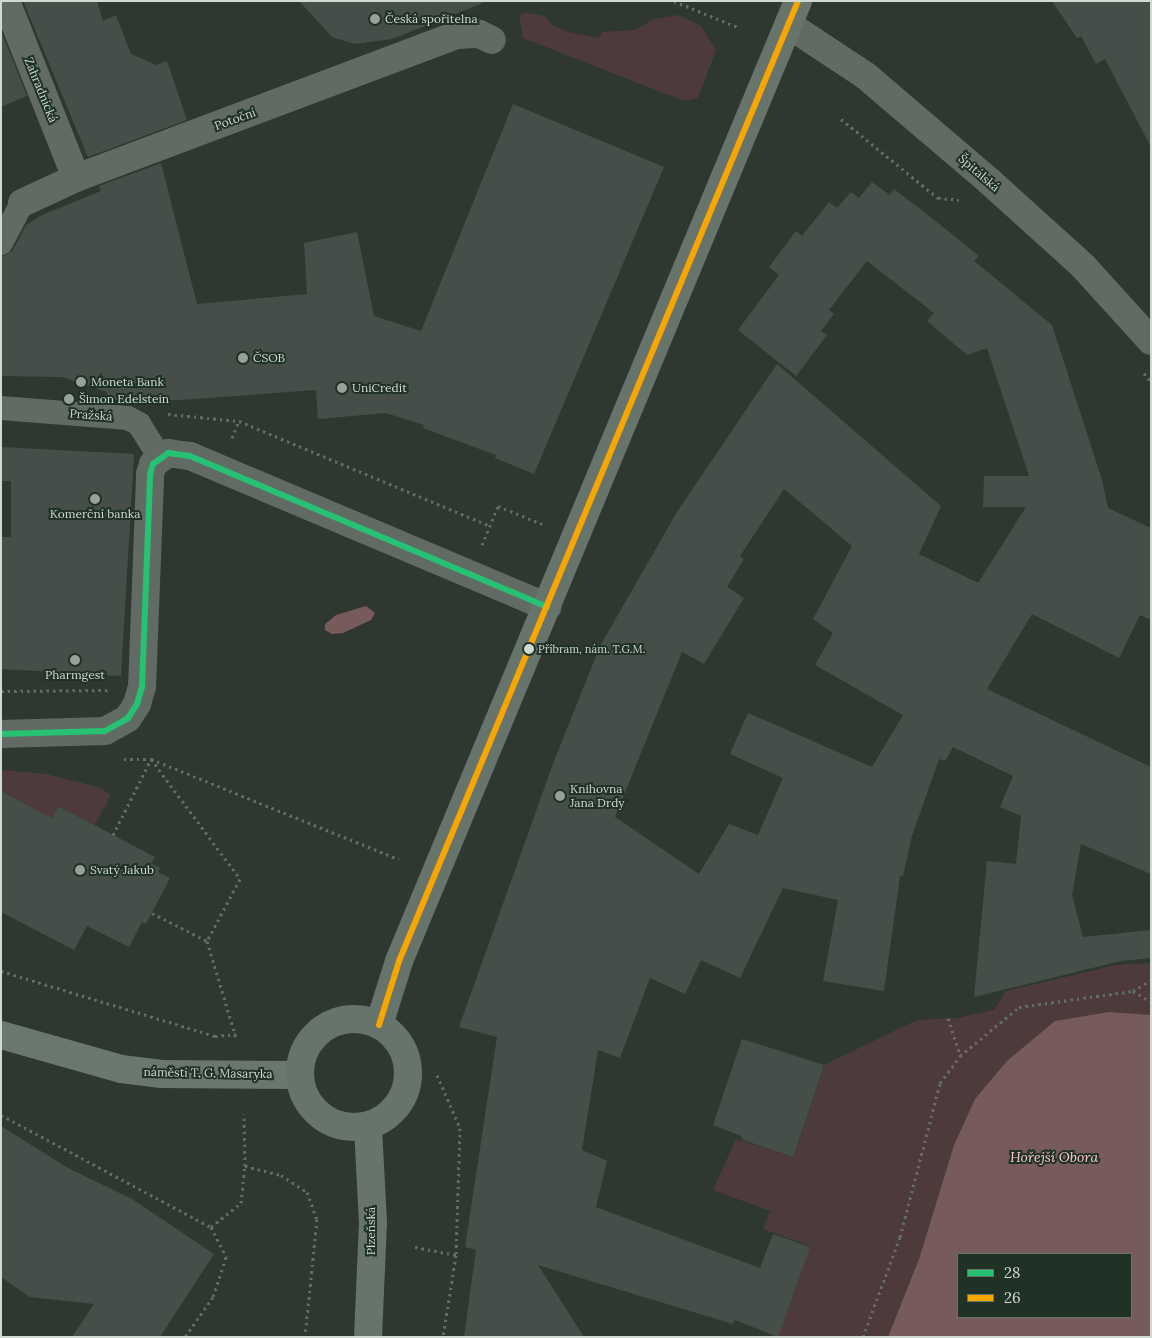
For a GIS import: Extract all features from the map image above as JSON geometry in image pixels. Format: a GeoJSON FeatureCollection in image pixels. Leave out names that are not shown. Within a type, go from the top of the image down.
{"type":"FeatureCollection","features":[{"type":"Feature","properties":{"kind":"main road"},"geometry":{"type":"LineString","coordinates":[[379,1024],[399,961],[794,13]]}},
{"type":"Feature","properties":{"kind":"main road"},"geometry":{"type":"LineString","coordinates":[[362,1018],[379,1024],[394,1036],[404,1052],[409,1070],[407,1088],[398,1105],[385,1118],[368,1126],[336,1124],[321,1116],[306,1098],[300,1075],[302,1056],[311,1039],[325,1027],[342,1019],[362,1018]]}},
{"type":"Feature","properties":{"kind":"main road","name":"náměstí T. G. Masaryka"},"geometry":{"type":"LineString","coordinates":[[1,1035],[121,1069],[162,1074],[300,1075]]}},
{"type":"Feature","properties":{"kind":"main road","name":"Plzeňská"},"geometry":{"type":"LineString","coordinates":[[368,1126],[373,1223],[368,1337]]}},
{"type":"Feature","properties":{"kind":"street","name":"Zahradnická"},"geometry":{"type":"LineString","coordinates":[[6,1],[76,178]]}},
{"type":"Feature","properties":{"kind":"street","name":"Špitálská"},"geometry":{"type":"LineString","coordinates":[[794,13],[989,181],[1083,266],[1151,341]]}},
{"type":"Feature","properties":{"kind":"street","name":"Potoční"},"geometry":{"type":"LineString","coordinates":[[1,243],[22,203],[76,178],[458,36],[479,34],[492,40]]}},
{"type":"Feature","properties":{"kind":"street","name":"Pražská"},"geometry":{"type":"LineString","coordinates":[[1,408],[128,418],[139,424]]}},
{"type":"Feature","properties":{"kind":"street"},"geometry":{"type":"LineString","coordinates":[[139,424],[160,458]]}},
{"type":"Feature","properties":{"kind":"street"},"geometry":{"type":"LineString","coordinates":[[1,734],[105,731],[118,726],[137,704],[130,688],[150,474],[160,458],[168,453],[190,456],[547,607]]}},
{"type":"Feature","properties":{"kind":"path"},"geometry":{"type":"LineString","coordinates":[[674,1],[737,26]]}},
{"type":"Feature","properties":{"kind":"path"},"geometry":{"type":"LineString","coordinates":[[840,118],[938,198],[957,199],[965,203]]}},
{"type":"Feature","properties":{"kind":"path"},"geometry":{"type":"LineString","coordinates":[[1141,370],[1151,382]]}},
{"type":"Feature","properties":{"kind":"path"},"geometry":{"type":"LineString","coordinates":[[139,424],[139,412],[239,421],[490,526]]}},
{"type":"Feature","properties":{"kind":"path"},"geometry":{"type":"LineString","coordinates":[[479,553],[498,506],[542,524]]}},
{"type":"Feature","properties":{"kind":"path"},"geometry":{"type":"LineString","coordinates":[[1,691],[130,688]]}},
{"type":"Feature","properties":{"kind":"path"},"geometry":{"type":"LineString","coordinates":[[113,835],[151,759]]}},
{"type":"Feature","properties":{"kind":"path"},"geometry":{"type":"LineString","coordinates":[[151,759],[399,859]]}},
{"type":"Feature","properties":{"kind":"path"},"geometry":{"type":"LineString","coordinates":[[151,759],[240,879],[207,941],[236,1034],[237,1046]]}},
{"type":"Feature","properties":{"kind":"path"},"geometry":{"type":"LineString","coordinates":[[152,913],[207,941]]}},
{"type":"Feature","properties":{"kind":"path"},"geometry":{"type":"LineString","coordinates":[[1,971],[215,1036],[236,1034]]}},
{"type":"Feature","properties":{"kind":"path"},"geometry":{"type":"LineString","coordinates":[[863,1337],[900,1237],[940,1083],[960,1056],[1019,1007],[1133,991],[1151,980]]}},
{"type":"Feature","properties":{"kind":"path"},"geometry":{"type":"LineString","coordinates":[[1133,991],[1151,1002]]}},
{"type":"Feature","properties":{"kind":"path"},"geometry":{"type":"LineString","coordinates":[[948,1018],[960,1056]]}},
{"type":"Feature","properties":{"kind":"path"},"geometry":{"type":"LineString","coordinates":[[437,1075],[460,1128],[456,1255],[443,1337]]}},
{"type":"Feature","properties":{"kind":"path"},"geometry":{"type":"LineString","coordinates":[[211,1227],[241,1203],[245,1166],[244,1114]]}},
{"type":"Feature","properties":{"kind":"path"},"geometry":{"type":"LineString","coordinates":[[1,1115],[211,1227],[226,1257],[213,1297],[185,1337]]}},
{"type":"Feature","properties":{"kind":"path"},"geometry":{"type":"LineString","coordinates":[[245,1166],[281,1175],[307,1192],[317,1218],[305,1337]]}},
{"type":"Feature","properties":{"kind":"path"},"geometry":{"type":"LineString","coordinates":[[415,1247],[456,1255]]}},
{"type":"Feature","properties":{"kind":"shaded area"},"geometry":{"type":"Polygon","coordinates":[[[527,13],[544,16],[554,26],[568,32],[599,38],[602,32],[635,30],[654,19],[679,15],[701,26],[716,50],[698,98],[684,101],[523,38],[519,15],[527,13]]]}},
{"type":"Feature","properties":{"kind":"shaded area"},"geometry":{"type":"Polygon","coordinates":[[[1,770],[46,774],[98,787],[111,795],[95,825],[58,806],[52,818],[1,791],[1,770]]]}},
{"type":"Feature","properties":{"kind":"shaded area"},"geometry":{"type":"Polygon","coordinates":[[[1151,963],[1151,1015],[1109,1012],[975,1099],[954,1145],[919,1259],[888,1337],[774,1337],[810,1246],[763,1229],[770,1211],[713,1190],[736,1139],[793,1157],[824,1065],[917,1020],[957,1018],[994,1010],[1006,991],[1116,965],[1151,963]]]}},
{"type":"Feature","properties":{"kind":"water"},"geometry":{"type":"Polygon","coordinates":[[[366,606],[375,613],[371,620],[343,633],[332,634],[325,630],[325,624],[336,615],[366,606]]]}},
{"type":"Feature","properties":{"kind":"water","name":"Hořejší Obora"},"geometry":{"type":"Polygon","coordinates":[[[1109,1012],[1151,1015],[1151,1337],[888,1337],[919,1259],[954,1145],[975,1099],[1007,1061],[1055,1021],[1109,1012]]]}},
{"type":"Feature","properties":{"kind":"building"},"geometry":{"type":"Polygon","coordinates":[[[23,1],[97,1],[103,21],[116,15],[131,54],[156,65],[167,61],[187,120],[88,157],[23,1]]]}},
{"type":"Feature","properties":{"kind":"building","name":"Česká spořitelna"},"geometry":{"type":"Polygon","coordinates":[[[299,1],[482,1],[483,3],[392,39],[355,44],[332,37],[299,1]]]}},
{"type":"Feature","properties":{"kind":"building"},"geometry":{"type":"Polygon","coordinates":[[[1052,1],[1151,1],[1151,147],[1105,59],[1096,64],[1081,36],[1077,38],[1052,1]]]}},
{"type":"Feature","properties":{"kind":"building"},"geometry":{"type":"Polygon","coordinates":[[[1,31],[27,96],[1,107],[1,31]]]}},
{"type":"Feature","properties":{"kind":"building"},"geometry":{"type":"Polygon","coordinates":[[[513,104],[664,167],[534,474],[495,458],[496,455],[423,428],[424,425],[386,413],[318,419],[316,390],[179,400],[108,400],[107,392],[62,377],[1,376],[2,257],[13,250],[26,225],[42,215],[101,191],[99,186],[161,163],[197,304],[307,294],[304,243],[357,232],[374,316],[421,331],[513,104]]]}},
{"type":"Feature","properties":{"kind":"building"},"geometry":{"type":"Polygon","coordinates":[[[872,182],[890,195],[894,189],[979,256],[974,261],[1052,325],[1102,480],[1108,508],[1151,528],[1151,620],[1140,615],[1119,658],[1032,614],[987,689],[1151,767],[1151,874],[1081,844],[1072,895],[1083,937],[1151,930],[1151,958],[1121,961],[974,997],[987,861],[1016,864],[1021,816],[1000,807],[1013,776],[953,747],[945,761],[939,759],[912,836],[903,876],[900,876],[884,991],[823,981],[838,900],[783,888],[740,978],[701,960],[685,994],[650,978],[620,1058],[598,1050],[582,1150],[607,1161],[596,1207],[760,1268],[773,1234],[810,1247],[778,1337],[735,1320],[733,1324],[538,1265],[584,1337],[464,1337],[476,1250],[465,1247],[497,1037],[459,1027],[554,761],[600,646],[677,512],[777,364],[941,506],[919,554],[978,583],[1026,507],[983,507],[984,476],[1029,476],[987,348],[967,355],[927,321],[934,313],[867,261],[829,310],[834,314],[821,331],[827,335],[796,376],[738,330],[779,275],[769,267],[796,231],[802,236],[829,202],[837,208],[851,192],[859,198],[872,182]],[[784,489],[740,556],[744,559],[727,587],[744,598],[704,664],[682,652],[615,817],[699,874],[729,824],[758,835],[783,778],[730,754],[748,713],[872,767],[903,715],[815,665],[833,633],[813,619],[852,546],[784,489]]]}},
{"type":"Feature","properties":{"kind":"building"},"geometry":{"type":"Polygon","coordinates":[[[1,447],[134,454],[121,676],[1,669],[1,537],[11,537],[11,481],[1,481],[1,447]]]}},
{"type":"Feature","properties":{"kind":"building","name":"Svatý Jakub"},"geometry":{"type":"Polygon","coordinates":[[[1,791],[52,818],[58,806],[155,857],[151,863],[160,868],[158,872],[170,878],[146,924],[142,922],[129,947],[87,926],[74,950],[1,912],[1,791]]]}},
{"type":"Feature","properties":{"kind":"building"},"geometry":{"type":"Polygon","coordinates":[[[742,1039],[824,1065],[793,1157],[743,1140],[741,1136],[713,1125],[742,1039]]]}},
{"type":"Feature","properties":{"kind":"building"},"geometry":{"type":"Polygon","coordinates":[[[1,1126],[68,1168],[132,1199],[214,1254],[160,1337],[72,1337],[94,1304],[30,1297],[1,1277],[1,1126]]]}},
{"type":"Feature","properties":{"kind":"transit line","name":"26"},"geometry":{"type":"LineString","coordinates":[[379,1025],[399,961],[798,1]]}},
{"type":"Feature","properties":{"kind":"transit line","name":"28"},"geometry":{"type":"LineString","coordinates":[[1,734],[105,731],[128,718],[137,704],[142,687],[150,474],[153,464],[168,453],[190,456],[547,607]]}},
{"type":"Feature","properties":{"kind":"place","name":"Česká spořitelna"},"geometry":{"type":"Point","coordinates":[375,19]}},
{"type":"Feature","properties":{"kind":"place","name":"ČSOB"},"geometry":{"type":"Point","coordinates":[243,358]}},
{"type":"Feature","properties":{"kind":"place","name":"Moneta Bank"},"geometry":{"type":"Point","coordinates":[81,382]}},
{"type":"Feature","properties":{"kind":"place","name":"UniCredit"},"geometry":{"type":"Point","coordinates":[342,388]}},
{"type":"Feature","properties":{"kind":"place","name":"Šimon Edelstein"},"geometry":{"type":"Point","coordinates":[69,399]}},
{"type":"Feature","properties":{"kind":"place","name":"Komerční banka"},"geometry":{"type":"Point","coordinates":[95,499]}},
{"type":"Feature","properties":{"kind":"place","name":"Příbram, nám. T.G.M."},"geometry":{"type":"Point","coordinates":[529,649]}},
{"type":"Feature","properties":{"kind":"place","name":"Pharmgest"},"geometry":{"type":"Point","coordinates":[75,660]}},
{"type":"Feature","properties":{"kind":"place","name":"Knihovna Jana Drdy"},"geometry":{"type":"Point","coordinates":[560,796]}},
{"type":"Feature","properties":{"kind":"place","name":"Svatý Jakub"},"geometry":{"type":"Point","coordinates":[80,870]}}]}
